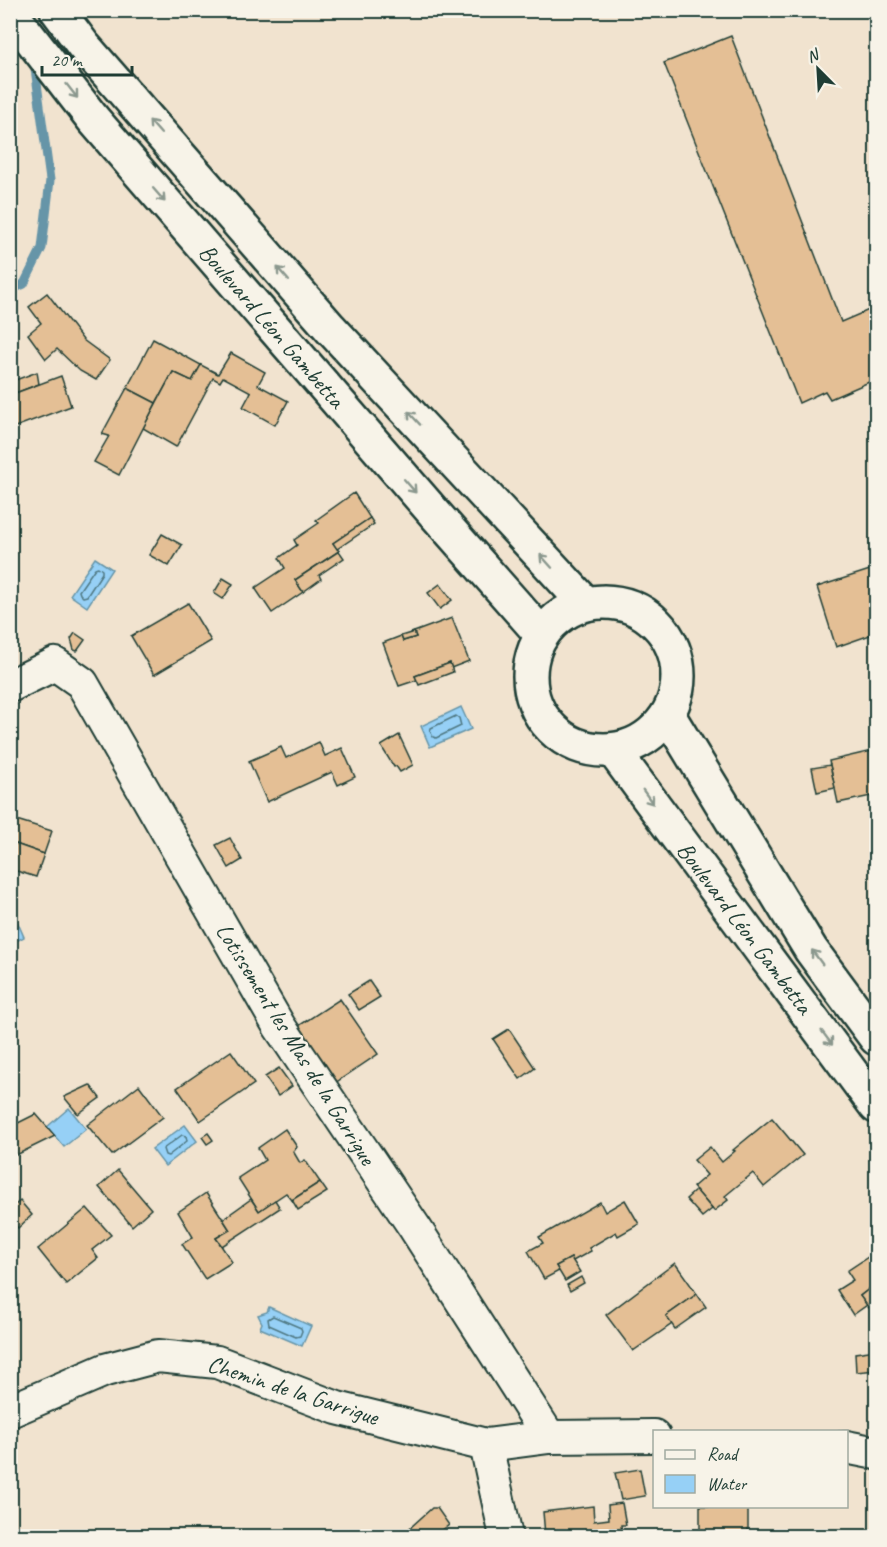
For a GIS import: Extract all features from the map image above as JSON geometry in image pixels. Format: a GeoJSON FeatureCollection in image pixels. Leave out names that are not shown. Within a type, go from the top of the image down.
{"type":"FeatureCollection","features":[{"type":"Feature","properties":{"kind":"main road","name":"Boulevard Léon Gambetta"},"geometry":{"type":"LineString","coordinates":[[57,10],[83,45],[330,328],[586,604]]}},
{"type":"Feature","properties":{"kind":"main road","name":"Boulevard Léon Gambetta"},"geometry":{"type":"LineString","coordinates":[[10,12],[93,119],[542,635]]}},
{"type":"Feature","properties":{"kind":"main road"},"geometry":{"type":"LineString","coordinates":[[611,602],[635,608],[656,623],[671,643],[678,667],[677,692],[668,716],[653,732],[635,744],[613,750],[589,749],[566,741],[547,725],[535,705],[529,681],[531,657],[542,635],[561,616],[586,604],[611,602]]}},
{"type":"Feature","properties":{"kind":"main road","name":"Boulevard Léon Gambetta"},"geometry":{"type":"LineString","coordinates":[[668,716],[811,950],[876,1038]]}},
{"type":"Feature","properties":{"kind":"main road","name":"Boulevard Léon Gambetta"},"geometry":{"type":"LineString","coordinates":[[613,750],[876,1106]]}},
{"type":"Feature","properties":{"kind":"street","name":"Lotissement les Mas de la Garrigue"},"geometry":{"type":"LineString","coordinates":[[10,686],[55,664],[82,683],[279,1026],[415,1228],[549,1437]]}},
{"type":"Feature","properties":{"kind":"street","name":"Chemin de la Garrigue"},"geometry":{"type":"LineString","coordinates":[[10,1411],[105,1370],[158,1356],[217,1362],[337,1408],[486,1444],[549,1437],[653,1436]]}},
{"type":"Feature","properties":{"kind":"street"},"geometry":{"type":"LineString","coordinates":[[486,1444],[506,1536]]}},
{"type":"Feature","properties":{"kind":"street"},"geometry":{"type":"LineString","coordinates":[[848,1447],[876,1453]]}},
{"type":"Feature","properties":{"kind":"shaded area"},"geometry":{"type":"Polygon","coordinates":[[[11,57],[17,69],[13,264],[11,265],[11,57]]]}},
{"type":"Feature","properties":{"kind":"water"},"geometry":{"type":"Polygon","coordinates":[[[95,558],[112,569],[87,607],[70,595],[95,558]]]}},
{"type":"Feature","properties":{"kind":"water"},"geometry":{"type":"Polygon","coordinates":[[[461,707],[471,729],[430,747],[421,726],[461,707]]]}},
{"type":"Feature","properties":{"kind":"water"},"geometry":{"type":"Polygon","coordinates":[[[14,914],[24,937],[11,944],[11,916],[14,914]]]}},
{"type":"Feature","properties":{"kind":"water"},"geometry":{"type":"Polygon","coordinates":[[[69,1108],[86,1129],[64,1147],[47,1127],[69,1108]]]}},
{"type":"Feature","properties":{"kind":"water"},"geometry":{"type":"Polygon","coordinates":[[[185,1125],[197,1141],[165,1166],[152,1149],[185,1125]]]}},
{"type":"Feature","properties":{"kind":"water"},"geometry":{"type":"Polygon","coordinates":[[[269,1307],[311,1326],[302,1346],[260,1328],[262,1323],[258,1315],[267,1312],[269,1307]]]}},
{"type":"Feature","properties":{"kind":"building"},"geometry":{"type":"Polygon","coordinates":[[[731,36],[841,322],[869,310],[869,304],[876,301],[876,379],[830,399],[825,391],[799,403],[664,63],[731,36]]]}},
{"type":"Feature","properties":{"kind":"building"},"geometry":{"type":"Polygon","coordinates":[[[47,293],[83,340],[110,360],[96,380],[80,371],[57,349],[46,359],[28,334],[41,323],[29,307],[47,293]]]}},
{"type":"Feature","properties":{"kind":"building"},"geometry":{"type":"Polygon","coordinates":[[[153,339],[201,365],[192,381],[173,372],[156,403],[127,388],[153,339]]]}},
{"type":"Feature","properties":{"kind":"building"},"geometry":{"type":"Polygon","coordinates":[[[231,353],[265,372],[258,385],[288,401],[275,425],[243,407],[251,392],[223,377],[220,382],[213,378],[176,447],[143,428],[173,372],[192,381],[201,365],[218,374],[231,353]]]}},
{"type":"Feature","properties":{"kind":"building"},"geometry":{"type":"Polygon","coordinates":[[[37,372],[39,384],[10,395],[10,382],[37,372]]]}},
{"type":"Feature","properties":{"kind":"building"},"geometry":{"type":"Polygon","coordinates":[[[61,376],[71,406],[10,429],[10,395],[61,376]]]}},
{"type":"Feature","properties":{"kind":"building"},"geometry":{"type":"Polygon","coordinates":[[[127,388],[156,403],[119,475],[94,462],[109,436],[102,434],[127,388]]]}},
{"type":"Feature","properties":{"kind":"building"},"geometry":{"type":"Polygon","coordinates":[[[354,493],[370,518],[333,543],[339,551],[295,580],[303,592],[272,613],[255,588],[285,568],[279,558],[297,545],[294,540],[319,523],[316,520],[354,493]]]}},
{"type":"Feature","properties":{"kind":"building"},"geometry":{"type":"Polygon","coordinates":[[[370,518],[374,524],[337,549],[333,543],[370,518]]]}},
{"type":"Feature","properties":{"kind":"building"},"geometry":{"type":"Polygon","coordinates":[[[162,534],[182,545],[169,566],[149,555],[162,534]]]}},
{"type":"Feature","properties":{"kind":"building"},"geometry":{"type":"Polygon","coordinates":[[[339,551],[344,558],[319,575],[321,579],[303,592],[295,580],[339,551]]]}},
{"type":"Feature","properties":{"kind":"building"},"geometry":{"type":"Polygon","coordinates":[[[873,569],[876,582],[876,633],[836,647],[817,587],[873,569]]]}},
{"type":"Feature","properties":{"kind":"building"},"geometry":{"type":"Polygon","coordinates":[[[223,578],[233,584],[223,599],[214,593],[223,578]]]}},
{"type":"Feature","properties":{"kind":"building"},"geometry":{"type":"Polygon","coordinates":[[[440,584],[452,600],[440,609],[428,593],[440,584]]]}},
{"type":"Feature","properties":{"kind":"building"},"geometry":{"type":"Polygon","coordinates":[[[188,603],[211,641],[154,675],[131,636],[188,603]]]}},
{"type":"Feature","properties":{"kind":"building"},"geometry":{"type":"Polygon","coordinates":[[[452,618],[469,661],[451,668],[450,663],[415,676],[417,680],[399,686],[383,643],[401,636],[403,641],[416,637],[414,632],[452,618]]]}},
{"type":"Feature","properties":{"kind":"building"},"geometry":{"type":"Polygon","coordinates":[[[414,632],[416,637],[403,641],[401,636],[414,632]]]}},
{"type":"Feature","properties":{"kind":"building"},"geometry":{"type":"Polygon","coordinates":[[[75,633],[85,640],[77,651],[74,650],[71,639],[75,633]]]}},
{"type":"Feature","properties":{"kind":"building"},"geometry":{"type":"Polygon","coordinates":[[[450,663],[453,672],[419,685],[415,676],[450,663]]]}},
{"type":"Feature","properties":{"kind":"building"},"geometry":{"type":"Polygon","coordinates":[[[399,735],[413,765],[400,772],[396,766],[394,767],[381,746],[399,735]]]}},
{"type":"Feature","properties":{"kind":"building"},"geometry":{"type":"Polygon","coordinates":[[[319,742],[325,756],[342,748],[355,777],[338,785],[332,772],[267,802],[249,761],[281,747],[286,758],[319,742]]]}},
{"type":"Feature","properties":{"kind":"building"},"geometry":{"type":"Polygon","coordinates":[[[876,750],[876,795],[838,803],[829,761],[876,750]]]}},
{"type":"Feature","properties":{"kind":"building"},"geometry":{"type":"Polygon","coordinates":[[[830,765],[835,788],[817,792],[812,768],[830,765]]]}},
{"type":"Feature","properties":{"kind":"building"},"geometry":{"type":"Polygon","coordinates":[[[10,818],[52,831],[44,854],[10,842],[10,818]]]}},
{"type":"Feature","properties":{"kind":"building"},"geometry":{"type":"Polygon","coordinates":[[[230,838],[242,860],[229,868],[216,845],[230,838]]]}},
{"type":"Feature","properties":{"kind":"building"},"geometry":{"type":"Polygon","coordinates":[[[10,842],[44,854],[36,877],[10,869],[10,842]]]}},
{"type":"Feature","properties":{"kind":"building"},"geometry":{"type":"Polygon","coordinates":[[[369,981],[380,997],[359,1010],[348,994],[369,981]]]}},
{"type":"Feature","properties":{"kind":"building"},"geometry":{"type":"Polygon","coordinates":[[[340,999],[378,1054],[335,1083],[297,1027],[340,999]]]}},
{"type":"Feature","properties":{"kind":"building"},"geometry":{"type":"Polygon","coordinates":[[[509,1029],[535,1068],[520,1079],[493,1039],[509,1029]]]}},
{"type":"Feature","properties":{"kind":"building"},"geometry":{"type":"Polygon","coordinates":[[[231,1051],[254,1084],[200,1121],[177,1088],[231,1051]]]}},
{"type":"Feature","properties":{"kind":"building"},"geometry":{"type":"Polygon","coordinates":[[[279,1068],[292,1086],[278,1096],[265,1077],[279,1068]]]}},
{"type":"Feature","properties":{"kind":"building"},"geometry":{"type":"Polygon","coordinates":[[[90,1085],[100,1098],[78,1114],[64,1097],[90,1085]]]}},
{"type":"Feature","properties":{"kind":"building"},"geometry":{"type":"Polygon","coordinates":[[[139,1085],[163,1117],[112,1155],[87,1125],[139,1085]]]}},
{"type":"Feature","properties":{"kind":"building"},"geometry":{"type":"Polygon","coordinates":[[[36,1114],[55,1136],[10,1158],[10,1127],[36,1114]]]}},
{"type":"Feature","properties":{"kind":"building"},"geometry":{"type":"Polygon","coordinates":[[[772,1118],[803,1155],[764,1187],[753,1173],[725,1196],[728,1200],[714,1211],[693,1187],[707,1175],[694,1160],[710,1147],[722,1162],[772,1118]]]}},
{"type":"Feature","properties":{"kind":"building"},"geometry":{"type":"Polygon","coordinates":[[[285,1129],[297,1147],[293,1151],[300,1163],[305,1160],[320,1182],[292,1200],[286,1193],[259,1211],[238,1178],[265,1160],[258,1148],[285,1129]]]}},
{"type":"Feature","properties":{"kind":"building"},"geometry":{"type":"Polygon","coordinates":[[[208,1133],[213,1140],[207,1144],[202,1137],[208,1133]]]}},
{"type":"Feature","properties":{"kind":"building"},"geometry":{"type":"Polygon","coordinates":[[[118,1170],[151,1209],[132,1226],[99,1187],[118,1170]]]}},
{"type":"Feature","properties":{"kind":"building"},"geometry":{"type":"Polygon","coordinates":[[[320,1182],[327,1192],[298,1210],[292,1200],[320,1182]]]}},
{"type":"Feature","properties":{"kind":"building"},"geometry":{"type":"Polygon","coordinates":[[[696,1190],[712,1209],[702,1217],[686,1199],[696,1190]]]}},
{"type":"Feature","properties":{"kind":"building"},"geometry":{"type":"Polygon","coordinates":[[[206,1193],[230,1230],[216,1238],[232,1262],[205,1279],[182,1244],[193,1237],[178,1212],[206,1193]]]}},
{"type":"Feature","properties":{"kind":"building"},"geometry":{"type":"Polygon","coordinates":[[[251,1199],[259,1211],[275,1200],[280,1208],[222,1246],[216,1238],[230,1230],[223,1219],[251,1199]]]}},
{"type":"Feature","properties":{"kind":"building"},"geometry":{"type":"Polygon","coordinates":[[[625,1200],[639,1224],[618,1236],[616,1232],[589,1248],[591,1251],[573,1261],[571,1258],[556,1266],[559,1271],[544,1279],[528,1251],[543,1243],[539,1237],[600,1202],[605,1212],[625,1200]]]}},
{"type":"Feature","properties":{"kind":"building"},"geometry":{"type":"Polygon","coordinates":[[[20,1201],[32,1215],[18,1228],[10,1220],[10,1209],[20,1201]]]}},
{"type":"Feature","properties":{"kind":"building"},"geometry":{"type":"Polygon","coordinates":[[[87,1208],[111,1235],[92,1250],[98,1258],[66,1284],[38,1249],[87,1208]]]}},
{"type":"Feature","properties":{"kind":"building"},"geometry":{"type":"Polygon","coordinates":[[[871,1255],[873,1258],[876,1256],[876,1288],[874,1285],[860,1296],[867,1305],[853,1315],[837,1290],[853,1280],[847,1271],[871,1255]]]}},
{"type":"Feature","properties":{"kind":"building"},"geometry":{"type":"Polygon","coordinates":[[[571,1258],[580,1272],[565,1281],[556,1266],[571,1258]]]}},
{"type":"Feature","properties":{"kind":"building"},"geometry":{"type":"Polygon","coordinates":[[[675,1263],[697,1294],[666,1316],[672,1324],[633,1351],[606,1315],[675,1263]]]}},
{"type":"Feature","properties":{"kind":"building"},"geometry":{"type":"Polygon","coordinates":[[[581,1277],[584,1283],[570,1291],[567,1285],[581,1277]]]}},
{"type":"Feature","properties":{"kind":"building"},"geometry":{"type":"Polygon","coordinates":[[[874,1285],[876,1303],[869,1308],[860,1296],[874,1285]]]}},
{"type":"Feature","properties":{"kind":"building"},"geometry":{"type":"Polygon","coordinates":[[[697,1294],[706,1307],[675,1329],[666,1316],[697,1294]]]}},
{"type":"Feature","properties":{"kind":"building"},"geometry":{"type":"Polygon","coordinates":[[[876,1350],[876,1370],[856,1372],[855,1353],[876,1350]]]}},
{"type":"Feature","properties":{"kind":"building"},"geometry":{"type":"Polygon","coordinates":[[[640,1469],[645,1496],[621,1500],[615,1473],[640,1469]]]}},
{"type":"Feature","properties":{"kind":"building"},"geometry":{"type":"Polygon","coordinates":[[[622,1503],[626,1525],[621,1525],[622,1536],[545,1535],[543,1512],[593,1506],[594,1521],[609,1519],[608,1505],[622,1503]]]}},
{"type":"Feature","properties":{"kind":"building"},"geometry":{"type":"Polygon","coordinates":[[[432,1508],[437,1508],[449,1525],[434,1536],[401,1536],[432,1508]]]}},
{"type":"Feature","properties":{"kind":"building"},"geometry":{"type":"Polygon","coordinates":[[[700,1508],[748,1508],[748,1536],[700,1536],[700,1508]]]}},
{"type":"Feature","properties":{"kind":"waterway"},"geometry":{"type":"LineString","coordinates":[[10,290],[24,284],[42,248],[50,180],[34,61]]}}]}
